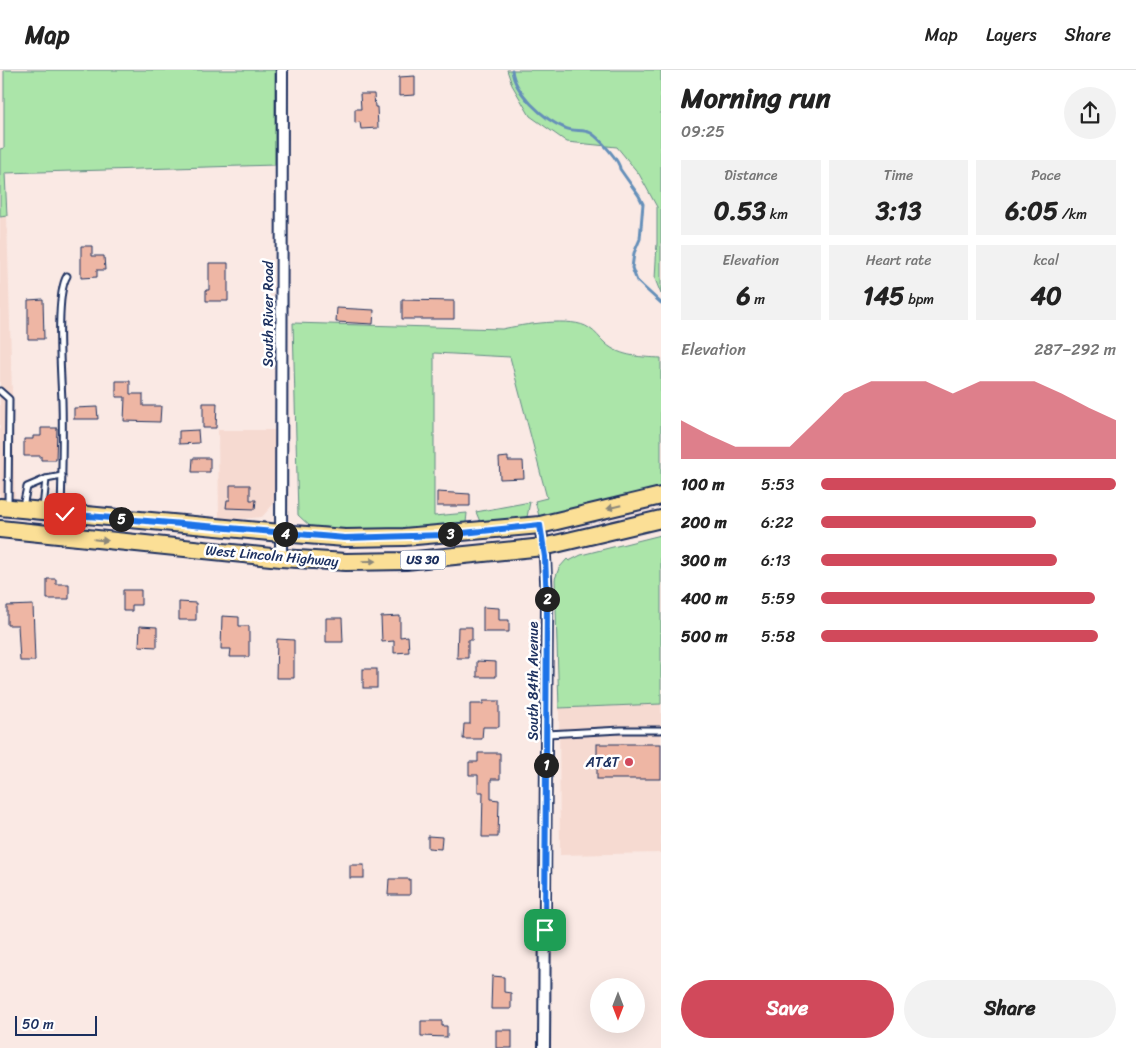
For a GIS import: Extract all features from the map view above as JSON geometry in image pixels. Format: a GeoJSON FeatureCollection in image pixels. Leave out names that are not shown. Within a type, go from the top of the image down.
{"type":"FeatureCollection","features":[{"type":"Feature","properties":{"kind":"main road","name":"West Lincoln Highway"},"geometry":{"type":"LineString","coordinates":[[10,508],[345,538],[404,537],[540,525],[661,496]]}},
{"type":"Feature","properties":{"kind":"main road","name":"West Lincoln Highway"},"geometry":{"type":"LineString","coordinates":[[0,529],[281,558],[346,562],[406,561],[543,547],[661,519]]}},
{"type":"Feature","properties":{"kind":"street","name":"South River Road"},"geometry":{"type":"LineString","coordinates":[[281,558],[282,70]]}},
{"type":"Feature","properties":{"kind":"street","name":"South 84th Avenue"},"geometry":{"type":"LineString","coordinates":[[540,525],[547,602],[544,1048]]}},
{"type":"Feature","properties":{"kind":"lane"},"geometry":{"type":"LineString","coordinates":[[61,513],[60,344],[63,288],[67,276]]}},
{"type":"Feature","properties":{"kind":"lane"},"geometry":{"type":"LineString","coordinates":[[0,391],[8,399],[10,508]]}},
{"type":"Feature","properties":{"kind":"lane"},"geometry":{"type":"LineString","coordinates":[[10,508],[27,487],[46,479],[62,476]]}},
{"type":"Feature","properties":{"kind":"lane"},"geometry":{"type":"LineString","coordinates":[[43,511],[46,479]]}},
{"type":"Feature","properties":{"kind":"lane"},"geometry":{"type":"LineString","coordinates":[[546,734],[661,730]]}},
{"type":"Feature","properties":{"kind":"shaded area"},"geometry":{"type":"Polygon","coordinates":[[[7,216],[15,501],[0,499],[0,217],[7,216]]]}},
{"type":"Feature","properties":{"kind":"shaded area"},"geometry":{"type":"Polygon","coordinates":[[[218,430],[278,430],[276,501],[262,517],[219,521],[218,430]]]}},
{"type":"Feature","properties":{"kind":"shaded area"},"geometry":{"type":"Polygon","coordinates":[[[661,704],[661,853],[560,855],[559,708],[661,704]]]}},
{"type":"Feature","properties":{"kind":"green space"},"geometry":{"type":"Polygon","coordinates":[[[4,70],[275,70],[275,165],[5,173],[7,216],[0,217],[0,149],[4,148],[4,70]]]}},
{"type":"Feature","properties":{"kind":"green space"},"geometry":{"type":"Polygon","coordinates":[[[507,70],[661,70],[661,294],[655,279],[657,207],[639,174],[617,147],[567,142],[530,116],[512,85],[507,70]]]}},
{"type":"Feature","properties":{"kind":"green space"},"geometry":{"type":"Polygon","coordinates":[[[293,323],[502,329],[521,325],[571,323],[581,324],[594,331],[606,344],[618,352],[632,356],[661,358],[661,489],[539,516],[535,501],[547,498],[510,357],[434,353],[434,516],[467,513],[466,523],[414,530],[313,529],[298,515],[293,323]]]}},
{"type":"Feature","properties":{"kind":"green space"},"geometry":{"type":"Polygon","coordinates":[[[530,502],[527,517],[481,524],[476,512],[530,502]]]}},
{"type":"Feature","properties":{"kind":"green space"},"geometry":{"type":"Polygon","coordinates":[[[661,535],[661,704],[559,708],[555,579],[559,568],[567,559],[569,561],[581,555],[661,535]]]}},
{"type":"Feature","properties":{"kind":"building"},"geometry":{"type":"Polygon","coordinates":[[[415,76],[415,95],[399,96],[399,77],[415,76]]]}},
{"type":"Feature","properties":{"kind":"building"},"geometry":{"type":"Polygon","coordinates":[[[360,94],[374,94],[378,128],[361,129],[360,122],[355,123],[355,109],[361,109],[360,94]]]}},
{"type":"Feature","properties":{"kind":"building"},"geometry":{"type":"Polygon","coordinates":[[[81,246],[92,246],[92,256],[104,256],[105,270],[97,270],[97,277],[81,278],[81,246]]]}},
{"type":"Feature","properties":{"kind":"building"},"geometry":{"type":"Polygon","coordinates":[[[209,263],[228,263],[228,301],[206,301],[206,290],[209,290],[209,263]]]}},
{"type":"Feature","properties":{"kind":"building"},"geometry":{"type":"Polygon","coordinates":[[[43,299],[44,339],[28,339],[28,300],[43,299]]]}},
{"type":"Feature","properties":{"kind":"building"},"geometry":{"type":"Polygon","coordinates":[[[402,300],[454,301],[454,319],[402,319],[402,300]]]}},
{"type":"Feature","properties":{"kind":"building"},"geometry":{"type":"Polygon","coordinates":[[[337,308],[374,310],[373,324],[336,322],[337,308]]]}},
{"type":"Feature","properties":{"kind":"building"},"geometry":{"type":"Polygon","coordinates":[[[116,381],[130,381],[130,394],[143,394],[143,406],[161,406],[160,422],[124,421],[125,397],[116,397],[116,381]]]}},
{"type":"Feature","properties":{"kind":"building"},"geometry":{"type":"Polygon","coordinates":[[[203,403],[217,403],[216,428],[203,428],[203,403]]]}},
{"type":"Feature","properties":{"kind":"building"},"geometry":{"type":"Polygon","coordinates":[[[97,407],[98,419],[74,419],[74,408],[97,407]]]}},
{"type":"Feature","properties":{"kind":"building"},"geometry":{"type":"Polygon","coordinates":[[[41,428],[57,428],[56,460],[41,460],[41,456],[24,456],[24,439],[33,439],[33,436],[41,436],[41,428]]]}},
{"type":"Feature","properties":{"kind":"building"},"geometry":{"type":"Polygon","coordinates":[[[198,430],[199,443],[179,444],[179,431],[198,430]]]}},
{"type":"Feature","properties":{"kind":"building"},"geometry":{"type":"Polygon","coordinates":[[[508,457],[508,461],[523,461],[524,478],[500,479],[499,458],[508,457]]]}},
{"type":"Feature","properties":{"kind":"building"},"geometry":{"type":"Polygon","coordinates":[[[193,458],[210,458],[210,472],[192,472],[193,458]]]}},
{"type":"Feature","properties":{"kind":"building"},"geometry":{"type":"Polygon","coordinates":[[[230,485],[250,485],[250,500],[256,500],[255,509],[226,508],[227,500],[230,500],[230,485]]]}},
{"type":"Feature","properties":{"kind":"building"},"geometry":{"type":"Polygon","coordinates":[[[437,492],[470,494],[470,506],[437,506],[437,492]]]}},
{"type":"Feature","properties":{"kind":"building"},"geometry":{"type":"Polygon","coordinates":[[[47,579],[56,579],[56,584],[69,584],[69,599],[47,599],[47,579]]]}},
{"type":"Feature","properties":{"kind":"building"},"geometry":{"type":"Polygon","coordinates":[[[123,590],[141,590],[141,605],[132,605],[132,611],[123,611],[123,590]]]}},
{"type":"Feature","properties":{"kind":"building"},"geometry":{"type":"Polygon","coordinates":[[[179,602],[196,603],[196,620],[179,620],[179,602]]]}},
{"type":"Feature","properties":{"kind":"building"},"geometry":{"type":"Polygon","coordinates":[[[33,605],[35,661],[20,661],[18,625],[7,625],[7,606],[33,605]]]}},
{"type":"Feature","properties":{"kind":"building"},"geometry":{"type":"Polygon","coordinates":[[[483,607],[499,608],[499,620],[509,620],[509,632],[483,632],[483,607]]]}},
{"type":"Feature","properties":{"kind":"building"},"geometry":{"type":"Polygon","coordinates":[[[222,616],[239,617],[239,626],[249,626],[249,657],[230,657],[231,649],[221,649],[222,616]]]}},
{"type":"Feature","properties":{"kind":"building"},"geometry":{"type":"Polygon","coordinates":[[[400,616],[400,637],[408,636],[409,652],[394,653],[394,641],[382,642],[381,617],[400,616]]]}},
{"type":"Feature","properties":{"kind":"building"},"geometry":{"type":"Polygon","coordinates":[[[326,618],[342,618],[343,642],[326,642],[326,618]]]}},
{"type":"Feature","properties":{"kind":"building"},"geometry":{"type":"Polygon","coordinates":[[[140,626],[157,627],[157,647],[139,646],[140,626]]]}},
{"type":"Feature","properties":{"kind":"building"},"geometry":{"type":"Polygon","coordinates":[[[458,627],[472,627],[472,640],[468,640],[468,658],[457,658],[458,627]]]}},
{"type":"Feature","properties":{"kind":"building"},"geometry":{"type":"Polygon","coordinates":[[[277,639],[294,640],[294,678],[276,678],[277,639]]]}},
{"type":"Feature","properties":{"kind":"building"},"geometry":{"type":"Polygon","coordinates":[[[477,661],[496,662],[496,677],[477,677],[477,661]]]}},
{"type":"Feature","properties":{"kind":"building"},"geometry":{"type":"Polygon","coordinates":[[[363,669],[377,669],[377,688],[363,688],[363,669]]]}},
{"type":"Feature","properties":{"kind":"building"},"geometry":{"type":"Polygon","coordinates":[[[483,701],[499,701],[499,727],[483,727],[482,739],[463,739],[464,724],[470,724],[470,704],[483,704],[483,701]]]}},
{"type":"Feature","properties":{"kind":"building","name":"AT&T"},"geometry":{"type":"Polygon","coordinates":[[[597,744],[661,744],[661,779],[597,779],[597,744]]]}},
{"type":"Feature","properties":{"kind":"building"},"geometry":{"type":"Polygon","coordinates":[[[478,753],[500,753],[500,779],[491,779],[491,799],[499,800],[498,837],[482,837],[483,792],[478,792],[478,775],[469,775],[469,762],[478,762],[478,753]]]}},
{"type":"Feature","properties":{"kind":"building"},"geometry":{"type":"Polygon","coordinates":[[[428,836],[442,837],[441,849],[428,848],[428,836]]]}},
{"type":"Feature","properties":{"kind":"building"},"geometry":{"type":"Polygon","coordinates":[[[350,865],[364,865],[364,878],[350,878],[350,865]]]}},
{"type":"Feature","properties":{"kind":"building"},"geometry":{"type":"Polygon","coordinates":[[[389,879],[410,879],[410,895],[388,895],[389,879]]]}},
{"type":"Feature","properties":{"kind":"building"},"geometry":{"type":"Polygon","coordinates":[[[492,976],[504,977],[504,992],[511,993],[511,1009],[491,1009],[492,976]]]}},
{"type":"Feature","properties":{"kind":"building"},"geometry":{"type":"Polygon","coordinates":[[[421,1021],[442,1021],[442,1026],[447,1026],[447,1037],[421,1036],[421,1021]]]}},
{"type":"Feature","properties":{"kind":"building"},"geometry":{"type":"Polygon","coordinates":[[[496,1030],[512,1030],[512,1048],[496,1048],[496,1030]]]}},
{"type":"Feature","properties":{"kind":"waterway"},"geometry":{"type":"LineString","coordinates":[[512,70],[518,87],[524,96],[548,119],[571,130],[591,133],[604,144],[617,161],[620,169],[643,204],[640,239],[634,253],[632,268],[637,281],[661,303]]}},
{"type":"Feature","properties":{"kind":"place","name":"AT&T"},"geometry":{"type":"Point","coordinates":[629,762]}},
{"type":"Feature","properties":{"kind":"route"},"geometry":{"type":"LineString","coordinates":[[65,514],[345,538],[444,535],[540,525],[545,557],[547,602],[545,930]]}}]}
